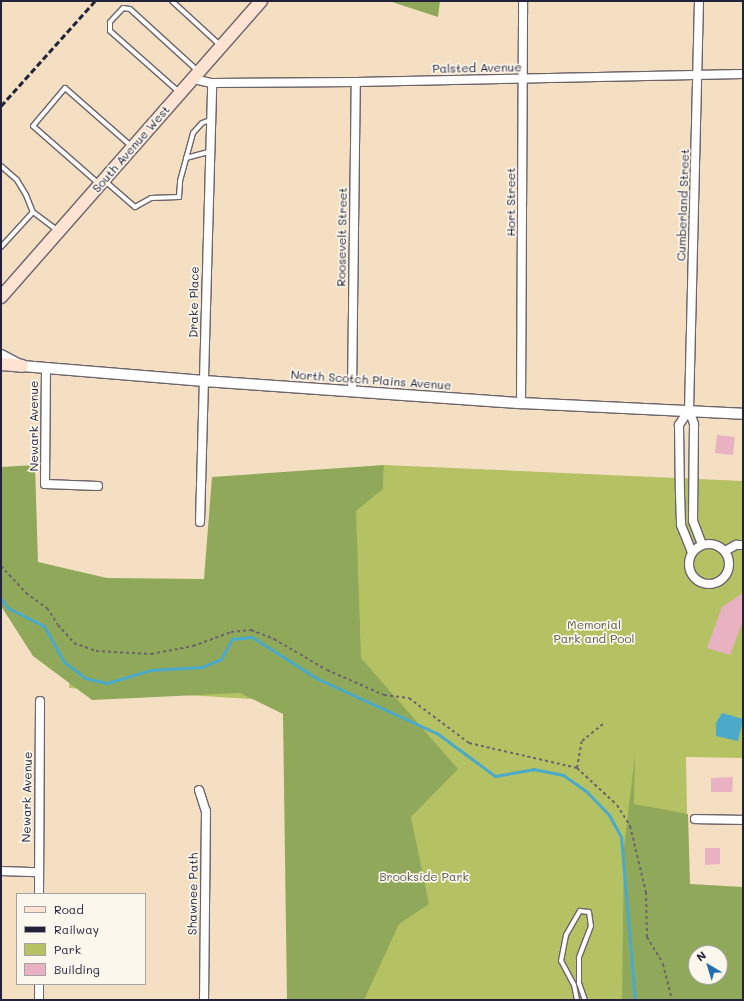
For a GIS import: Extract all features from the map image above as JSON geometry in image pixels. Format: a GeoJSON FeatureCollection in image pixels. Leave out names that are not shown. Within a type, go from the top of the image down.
{"type":"FeatureCollection","features":[{"type":"Feature","properties":{"kind":"main road","name":"South Avenue West"},"geometry":{"type":"LineString","coordinates":[[1,297],[181,94],[261,1]]}},
{"type":"Feature","properties":{"kind":"main road"},"geometry":{"type":"LineString","coordinates":[[1,364],[22,366]]}},
{"type":"Feature","properties":{"kind":"street","name":"Hort Street"},"geometry":{"type":"LineString","coordinates":[[522,402],[523,1]]}},
{"type":"Feature","properties":{"kind":"street","name":"Cumberland Street"},"geometry":{"type":"LineString","coordinates":[[699,1],[689,410],[694,424],[693,521],[702,544]]}},
{"type":"Feature","properties":{"kind":"street","name":"Palsted Avenue"},"geometry":{"type":"LineString","coordinates":[[196,76],[212,83],[356,82],[743,74]]}},
{"type":"Feature","properties":{"kind":"street","name":"Roosevelt Street"},"geometry":{"type":"LineString","coordinates":[[352,392],[356,82]]}},
{"type":"Feature","properties":{"kind":"street","name":"Drake Place"},"geometry":{"type":"LineString","coordinates":[[200,522],[212,83]]}},
{"type":"Feature","properties":{"kind":"street","name":"North Scotch Plains Avenue"},"geometry":{"type":"LineString","coordinates":[[1,355],[22,366],[204,381],[352,392],[743,414]]}},
{"type":"Feature","properties":{"kind":"street","name":"Newark Avenue"},"geometry":{"type":"LineString","coordinates":[[46,368],[45,484],[98,486]]}},
{"type":"Feature","properties":{"kind":"street","name":"Cumberland Street"},"geometry":{"type":"LineString","coordinates":[[689,410],[679,425],[680,494],[681,526],[692,552]]}},
{"type":"Feature","properties":{"kind":"street"},"geometry":{"type":"LineString","coordinates":[[702,544],[715,544],[725,551],[729,563],[726,576],[715,584],[709,585],[702,584],[692,576],[688,564],[692,552],[702,544]]}},
{"type":"Feature","properties":{"kind":"street"},"geometry":{"type":"LineString","coordinates":[[725,551],[736,545],[743,545]]}},
{"type":"Feature","properties":{"kind":"street","name":"Newark Avenue"},"geometry":{"type":"LineString","coordinates":[[38,893],[40,701]]}},
{"type":"Feature","properties":{"kind":"street","name":"Shawnee Path"},"geometry":{"type":"LineString","coordinates":[[199,790],[206,811],[204,1000]]}},
{"type":"Feature","properties":{"kind":"street"},"geometry":{"type":"LineString","coordinates":[[696,819],[743,820]]}},
{"type":"Feature","properties":{"kind":"street"},"geometry":{"type":"LineString","coordinates":[[1,871],[38,872]]}},
{"type":"Feature","properties":{"kind":"street"},"geometry":{"type":"LineString","coordinates":[[39,985],[39,1000]]}},
{"type":"Feature","properties":{"kind":"lane"},"geometry":{"type":"LineString","coordinates":[[172,1],[222,46]]}},
{"type":"Feature","properties":{"kind":"lane"},"geometry":{"type":"LineString","coordinates":[[181,94],[110,31],[110,22],[123,8],[130,9],[196,76]]}},
{"type":"Feature","properties":{"kind":"lane"},"geometry":{"type":"LineString","coordinates":[[133,148],[65,88],[33,126],[102,183],[135,207],[151,198],[178,197],[193,133],[202,123],[210,120]]}},
{"type":"Feature","properties":{"kind":"lane"},"geometry":{"type":"LineString","coordinates":[[186,158],[209,152]]}},
{"type":"Feature","properties":{"kind":"lane"},"geometry":{"type":"LineString","coordinates":[[1,166],[17,180],[26,195],[33,212],[58,232]]}},
{"type":"Feature","properties":{"kind":"lane"},"geometry":{"type":"LineString","coordinates":[[1,247],[33,212]]}},
{"type":"Feature","properties":{"kind":"lane"},"geometry":{"type":"LineString","coordinates":[[576,998],[574,986],[561,961],[566,935],[580,911],[589,912],[591,926],[579,958],[579,983],[584,1000]]}},
{"type":"Feature","properties":{"kind":"lane"},"geometry":{"type":"LineString","coordinates":[[576,998],[582,993]]}},
{"type":"Feature","properties":{"kind":"path"},"geometry":{"type":"LineString","coordinates":[[1,566],[26,594],[47,608],[58,625],[74,643],[96,651],[151,654],[193,646],[231,632],[251,630],[274,639],[327,670],[384,695],[409,698],[469,743],[577,768],[613,801],[630,826],[646,892],[647,937],[663,964],[672,1000]]}},
{"type":"Feature","properties":{"kind":"path"},"geometry":{"type":"LineString","coordinates":[[577,768],[582,742],[603,724]]}},
{"type":"Feature","properties":{"kind":"green space"},"geometry":{"type":"Polygon","coordinates":[[[389,1],[440,1],[438,17],[389,1]]]}},
{"type":"Feature","properties":{"kind":"green space"},"geometry":{"type":"Polygon","coordinates":[[[35,465],[38,562],[107,578],[204,579],[212,477],[384,465],[383,489],[356,511],[361,658],[458,769],[411,817],[429,904],[399,924],[364,1000],[287,1000],[283,714],[240,693],[92,700],[33,656],[1,606],[1,467],[35,465]]]}},
{"type":"Feature","properties":{"kind":"green space"},"geometry":{"type":"Polygon","coordinates":[[[384,465],[743,481],[743,758],[686,757],[687,811],[682,886],[743,890],[743,1000],[298,1000],[301,702],[69,688],[73,586],[207,586],[383,484],[384,465]]]}},
{"type":"Feature","properties":{"kind":"green space"},"geometry":{"type":"Polygon","coordinates":[[[635,756],[634,804],[688,814],[690,884],[743,887],[743,1000],[622,1000],[624,847],[635,756]]]}},
{"type":"Feature","properties":{"kind":"water"},"geometry":{"type":"Polygon","coordinates":[[[722,713],[743,719],[738,741],[716,736],[716,723],[722,713]]]}},
{"type":"Feature","properties":{"kind":"building"},"geometry":{"type":"Polygon","coordinates":[[[717,435],[735,437],[733,455],[715,453],[717,435]]]}},
{"type":"Feature","properties":{"kind":"building"},"geometry":{"type":"Polygon","coordinates":[[[743,593],[743,621],[730,655],[707,648],[722,607],[743,593]]]}},
{"type":"Feature","properties":{"kind":"building"},"geometry":{"type":"Polygon","coordinates":[[[733,777],[732,792],[711,792],[711,778],[733,777]]]}},
{"type":"Feature","properties":{"kind":"building"},"geometry":{"type":"Polygon","coordinates":[[[705,848],[720,848],[720,864],[705,865],[705,848]]]}},
{"type":"Feature","properties":{"kind":"waterway"},"geometry":{"type":"LineString","coordinates":[[1,599],[8,608],[44,626],[64,662],[85,678],[107,683],[151,670],[202,667],[221,659],[232,639],[252,637],[318,679],[438,734],[495,776],[533,769],[563,775],[586,791],[609,815],[621,837],[635,1000]]}},
{"type":"Feature","properties":{"kind":"railway"},"geometry":{"type":"LineString","coordinates":[[1,106],[95,1]]}},
{"type":"Feature","properties":{"kind":"park label","name":"Memorial Park and Pool"},"geometry":{"type":"Point","coordinates":[594,632]}},
{"type":"Feature","properties":{"kind":"park label","name":"Brookside Park"},"geometry":{"type":"Point","coordinates":[424,877]}}]}
